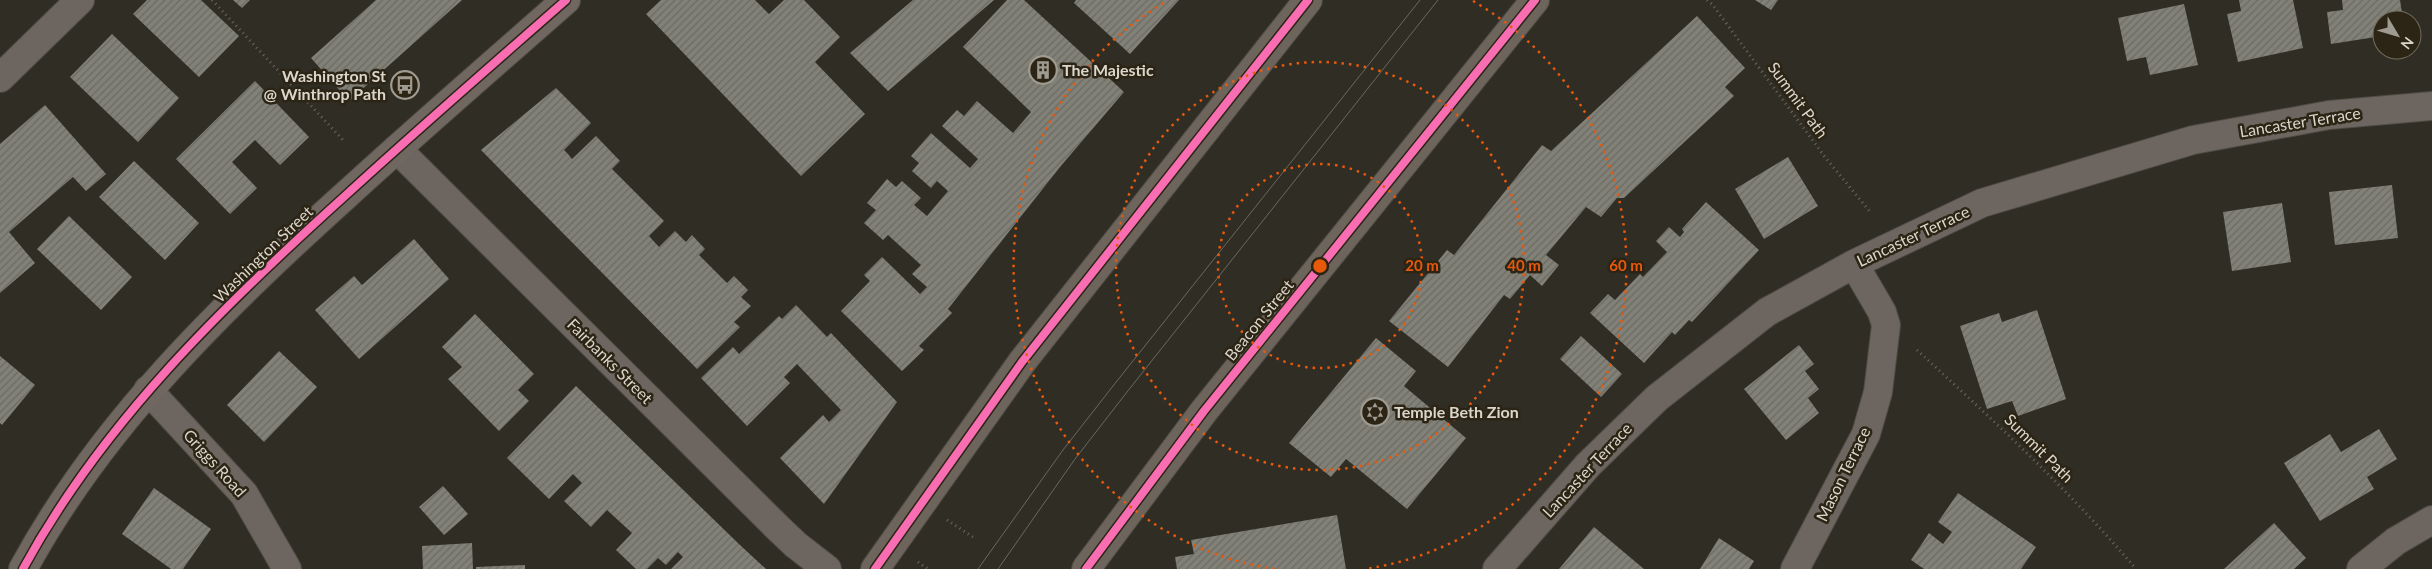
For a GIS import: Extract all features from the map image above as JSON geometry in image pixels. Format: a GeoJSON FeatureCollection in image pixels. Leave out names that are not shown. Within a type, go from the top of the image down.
{"type":"FeatureCollection","features":[{"type":"Feature","properties":{"kind":"main road","name":"Washington Street"},"geometry":{"type":"LineString","coordinates":[[23,569],[90,463],[148,390],[277,257],[566,0]]}},
{"type":"Feature","properties":{"kind":"main road"},"geometry":{"type":"LineString","coordinates":[[875,569],[1022,362],[1308,0]]}},
{"type":"Feature","properties":{"kind":"main road","name":"Beacon Street"},"geometry":{"type":"LineString","coordinates":[[1086,569],[1204,411],[1535,0]]}},
{"type":"Feature","properties":{"kind":"street"},"geometry":{"type":"LineString","coordinates":[[0,78],[80,0]]}},
{"type":"Feature","properties":{"kind":"street","name":"Lancaster Terrace"},"geometry":{"type":"LineString","coordinates":[[1498,569],[1588,464],[1657,398],[1767,312],[1854,264],[1982,203],[2179,144],[2329,116],[2432,106]]}},
{"type":"Feature","properties":{"kind":"street","name":"Fairbanks Street"},"geometry":{"type":"LineString","coordinates":[[397,149],[776,526],[796,545],[827,569]]}},
{"type":"Feature","properties":{"kind":"street","name":"Mason Terrace"},"geometry":{"type":"LineString","coordinates":[[1795,569],[1866,434],[1878,392],[1886,326],[1882,312],[1854,264]]}},
{"type":"Feature","properties":{"kind":"street","name":"Griggs Road"},"geometry":{"type":"LineString","coordinates":[[148,390],[244,494],[287,569]]}},
{"type":"Feature","properties":{"kind":"street"},"geometry":{"type":"LineString","coordinates":[[2361,569],[2396,541],[2432,520]]}},
{"type":"Feature","properties":{"kind":"path"},"geometry":{"type":"LineString","coordinates":[[212,0],[344,140]]}},
{"type":"Feature","properties":{"kind":"path"},"geometry":{"type":"LineString","coordinates":[[940,515],[976,539]]}},
{"type":"Feature","properties":{"kind":"building"},"geometry":{"type":"Polygon","coordinates":[[[147,0],[201,0],[239,36],[199,77],[133,14],[147,0]]]}},
{"type":"Feature","properties":{"kind":"building"},"geometry":{"type":"Polygon","coordinates":[[[233,0],[250,0],[242,8],[233,0]]]}},
{"type":"Feature","properties":{"kind":"building"},"geometry":{"type":"Polygon","coordinates":[[[376,0],[462,0],[349,101],[311,58],[376,0]]]}},
{"type":"Feature","properties":{"kind":"building"},"geometry":{"type":"Polygon","coordinates":[[[661,0],[755,0],[769,14],[784,0],[804,0],[840,37],[815,62],[865,114],[801,176],[646,14],[661,0]]]}},
{"type":"Feature","properties":{"kind":"building"},"geometry":{"type":"Polygon","coordinates":[[[913,0],[994,0],[888,91],[850,53],[913,0]]]}},
{"type":"Feature","properties":{"kind":"building"},"geometry":{"type":"Polygon","coordinates":[[[1007,0],[1024,0],[1124,92],[1060,167],[948,309],[952,313],[919,346],[924,350],[902,371],[841,311],[870,281],[864,275],[882,257],[920,294],[927,287],[912,274],[921,265],[888,235],[883,240],[864,223],[876,210],[867,203],[887,179],[896,187],[902,181],[921,198],[914,205],[927,216],[948,191],[937,181],[931,188],[912,171],[919,163],[911,156],[931,133],[970,168],[978,159],[942,126],[957,110],[964,116],[977,101],[1013,133],[1031,112],[963,47],[1007,0]]]}},
{"type":"Feature","properties":{"kind":"building"},"geometry":{"type":"Polygon","coordinates":[[[1076,0],[1179,0],[1130,54],[1074,3],[1076,0]]]}},
{"type":"Feature","properties":{"kind":"building"},"geometry":{"type":"Polygon","coordinates":[[[1755,0],[1778,0],[1771,10],[1755,0]]]}},
{"type":"Feature","properties":{"kind":"building"},"geometry":{"type":"Polygon","coordinates":[[[2239,0],[2293,0],[2303,48],[2238,62],[2227,14],[2241,11],[2239,0]]]}},
{"type":"Feature","properties":{"kind":"building"},"geometry":{"type":"Polygon","coordinates":[[[2342,0],[2400,0],[2402,10],[2372,10],[2372,38],[2331,44],[2327,12],[2343,10],[2342,0]]]}},
{"type":"Feature","properties":{"kind":"building"},"geometry":{"type":"Polygon","coordinates":[[[2184,4],[2198,65],[2150,75],[2146,57],[2127,61],[2118,18],[2184,4]]]}},
{"type":"Feature","properties":{"kind":"building"},"geometry":{"type":"Polygon","coordinates":[[[1697,16],[1745,68],[1725,87],[1734,96],[1624,198],[1617,198],[1601,217],[1586,207],[1546,255],[1559,265],[1542,286],[1530,275],[1510,299],[1504,295],[1448,367],[1389,321],[1447,250],[1454,255],[1542,145],[1551,151],[1697,16]]]}},
{"type":"Feature","properties":{"kind":"building"},"geometry":{"type":"Polygon","coordinates":[[[112,34],[179,98],[138,142],[70,77],[112,34]]]}},
{"type":"Feature","properties":{"kind":"building"},"geometry":{"type":"Polygon","coordinates":[[[255,81],[309,137],[280,165],[255,140],[232,162],[257,188],[230,214],[176,159],[255,81]]]}},
{"type":"Feature","properties":{"kind":"building"},"geometry":{"type":"Polygon","coordinates":[[[556,88],[591,123],[564,150],[572,159],[596,136],[620,161],[612,169],[664,221],[649,236],[659,247],[675,231],[686,242],[692,235],[705,249],[699,255],[727,283],[734,276],[748,290],[741,297],[751,306],[734,322],[740,327],[697,369],[481,150],[556,88]]]}},
{"type":"Feature","properties":{"kind":"building"},"geometry":{"type":"Polygon","coordinates":[[[45,105],[106,174],[86,191],[73,177],[9,232],[35,263],[0,293],[0,144],[45,105]]]}},
{"type":"Feature","properties":{"kind":"building"},"geometry":{"type":"Polygon","coordinates":[[[1788,157],[1818,206],[1764,239],[1735,189],[1788,157]]]}},
{"type":"Feature","properties":{"kind":"building"},"geometry":{"type":"Polygon","coordinates":[[[134,161],[199,223],[165,260],[99,197],[134,161]]]}},
{"type":"Feature","properties":{"kind":"building"},"geometry":{"type":"Polygon","coordinates":[[[2392,185],[2398,238],[2335,245],[2329,192],[2392,185]]]}},
{"type":"Feature","properties":{"kind":"building"},"geometry":{"type":"Polygon","coordinates":[[[1706,202],[1759,250],[1692,322],[1689,320],[1675,335],[1672,332],[1644,363],[1590,313],[1608,294],[1615,300],[1640,274],[1643,277],[1667,252],[1656,241],[1669,227],[1680,237],[1684,232],[1682,229],[1706,202]]]}},
{"type":"Feature","properties":{"kind":"building"},"geometry":{"type":"Polygon","coordinates":[[[2282,203],[2291,262],[2232,271],[2223,212],[2282,203]]]}},
{"type":"Feature","properties":{"kind":"building"},"geometry":{"type":"Polygon","coordinates":[[[69,216],[132,277],[101,310],[37,249],[69,216]]]}},
{"type":"Feature","properties":{"kind":"building"},"geometry":{"type":"Polygon","coordinates":[[[414,239],[449,279],[359,359],[315,310],[354,276],[362,285],[414,239]]]}},
{"type":"Feature","properties":{"kind":"building"},"geometry":{"type":"Polygon","coordinates":[[[796,305],[827,337],[831,333],[897,402],[824,504],[780,458],[823,415],[829,422],[841,410],[797,364],[784,377],[790,383],[747,426],[701,378],[733,347],[739,354],[779,316],[782,319],[796,305]]]}},
{"type":"Feature","properties":{"kind":"building"},"geometry":{"type":"Polygon","coordinates":[[[2037,310],[2066,399],[2018,416],[2012,401],[1987,409],[1960,326],[1999,313],[2002,322],[2037,310]]]}},
{"type":"Feature","properties":{"kind":"building"},"geometry":{"type":"Polygon","coordinates":[[[475,314],[534,374],[518,390],[529,401],[499,431],[448,379],[462,367],[442,347],[475,314]]]}},
{"type":"Feature","properties":{"kind":"building"},"geometry":{"type":"Polygon","coordinates":[[[1581,336],[1622,374],[1601,397],[1560,359],[1581,336]]]}},
{"type":"Feature","properties":{"kind":"building","name":"Temple Beth Zion"},"geometry":{"type":"Polygon","coordinates":[[[1376,338],[1416,371],[1404,386],[1466,438],[1407,509],[1346,459],[1331,477],[1289,443],[1376,338]]]}},
{"type":"Feature","properties":{"kind":"building"},"geometry":{"type":"Polygon","coordinates":[[[1799,345],[1814,364],[1805,371],[1819,389],[1808,398],[1819,413],[1786,440],[1744,389],[1799,345]]]}},
{"type":"Feature","properties":{"kind":"building"},"geometry":{"type":"Polygon","coordinates":[[[279,351],[317,387],[264,442],[227,405],[279,351]]]}},
{"type":"Feature","properties":{"kind":"building"},"geometry":{"type":"Polygon","coordinates":[[[0,356],[35,385],[2,425],[0,423],[0,356]]]}},
{"type":"Feature","properties":{"kind":"building"},"geometry":{"type":"Polygon","coordinates":[[[576,386],[766,569],[671,569],[683,557],[678,552],[666,565],[658,558],[647,569],[636,569],[616,550],[632,533],[607,510],[591,527],[564,501],[582,483],[573,474],[549,499],[507,458],[576,386]]]}},
{"type":"Feature","properties":{"kind":"building"},"geometry":{"type":"Polygon","coordinates":[[[2379,429],[2397,459],[2367,477],[2374,489],[2320,521],[2284,463],[2330,434],[2341,452],[2379,429]]]}},
{"type":"Feature","properties":{"kind":"building"},"geometry":{"type":"Polygon","coordinates":[[[443,486],[468,514],[444,535],[419,507],[443,486]]]}},
{"type":"Feature","properties":{"kind":"building"},"geometry":{"type":"Polygon","coordinates":[[[154,488],[211,529],[183,569],[171,569],[122,534],[154,488]]]}},
{"type":"Feature","properties":{"kind":"building"},"geometry":{"type":"Polygon","coordinates":[[[1958,493],[2036,547],[2021,569],[1924,569],[1911,560],[1929,533],[1943,544],[1952,532],[1938,522],[1958,493]]]}},
{"type":"Feature","properties":{"kind":"building"},"geometry":{"type":"Polygon","coordinates":[[[1337,515],[1346,569],[1177,569],[1175,557],[1194,554],[1191,540],[1337,515]]]}},
{"type":"Feature","properties":{"kind":"building"},"geometry":{"type":"Polygon","coordinates":[[[2274,523],[2306,558],[2294,569],[2224,569],[2274,523]]]}},
{"type":"Feature","properties":{"kind":"building"},"geometry":{"type":"Polygon","coordinates":[[[1594,527],[1644,569],[1559,569],[1594,527]]]}},
{"type":"Feature","properties":{"kind":"building"},"geometry":{"type":"Polygon","coordinates":[[[1719,538],[1754,561],[1749,569],[1700,569],[1719,538]]]}},
{"type":"Feature","properties":{"kind":"building"},"geometry":{"type":"Polygon","coordinates":[[[472,543],[473,569],[423,569],[422,546],[472,543]]]}},
{"type":"Feature","properties":{"kind":"building"},"geometry":{"type":"Polygon","coordinates":[[[525,565],[525,569],[476,569],[476,567],[525,565]]]}},
{"type":"Feature","properties":{"kind":"tram line"},"geometry":{"type":"LineString","coordinates":[[978,569],[1063,450],[1420,0]]}},
{"type":"Feature","properties":{"kind":"tram line"},"geometry":{"type":"LineString","coordinates":[[998,569],[1075,459],[1438,0]]}},
{"type":"Feature","properties":{"kind":"cycle path"},"geometry":{"type":"LineString","coordinates":[[23,569],[55,516],[90,464],[168,368],[255,279],[300,237],[566,0]]}},
{"type":"Feature","properties":{"kind":"cycle path"},"geometry":{"type":"LineString","coordinates":[[875,569],[1022,362],[1308,0]]}},
{"type":"Feature","properties":{"kind":"cycle path"},"geometry":{"type":"LineString","coordinates":[[1086,569],[1204,411],[1535,0]]}},
{"type":"Feature","properties":{"kind":"place","name":"The Majestic"},"geometry":{"type":"Point","coordinates":[1043,70]}},
{"type":"Feature","properties":{"kind":"place","name":"Washington St @ Winthrop Path"},"geometry":{"type":"Point","coordinates":[405,85]}},
{"type":"Feature","properties":{"kind":"place","name":"Temple Beth Zion"},"geometry":{"type":"Point","coordinates":[1375,412]}}]}
